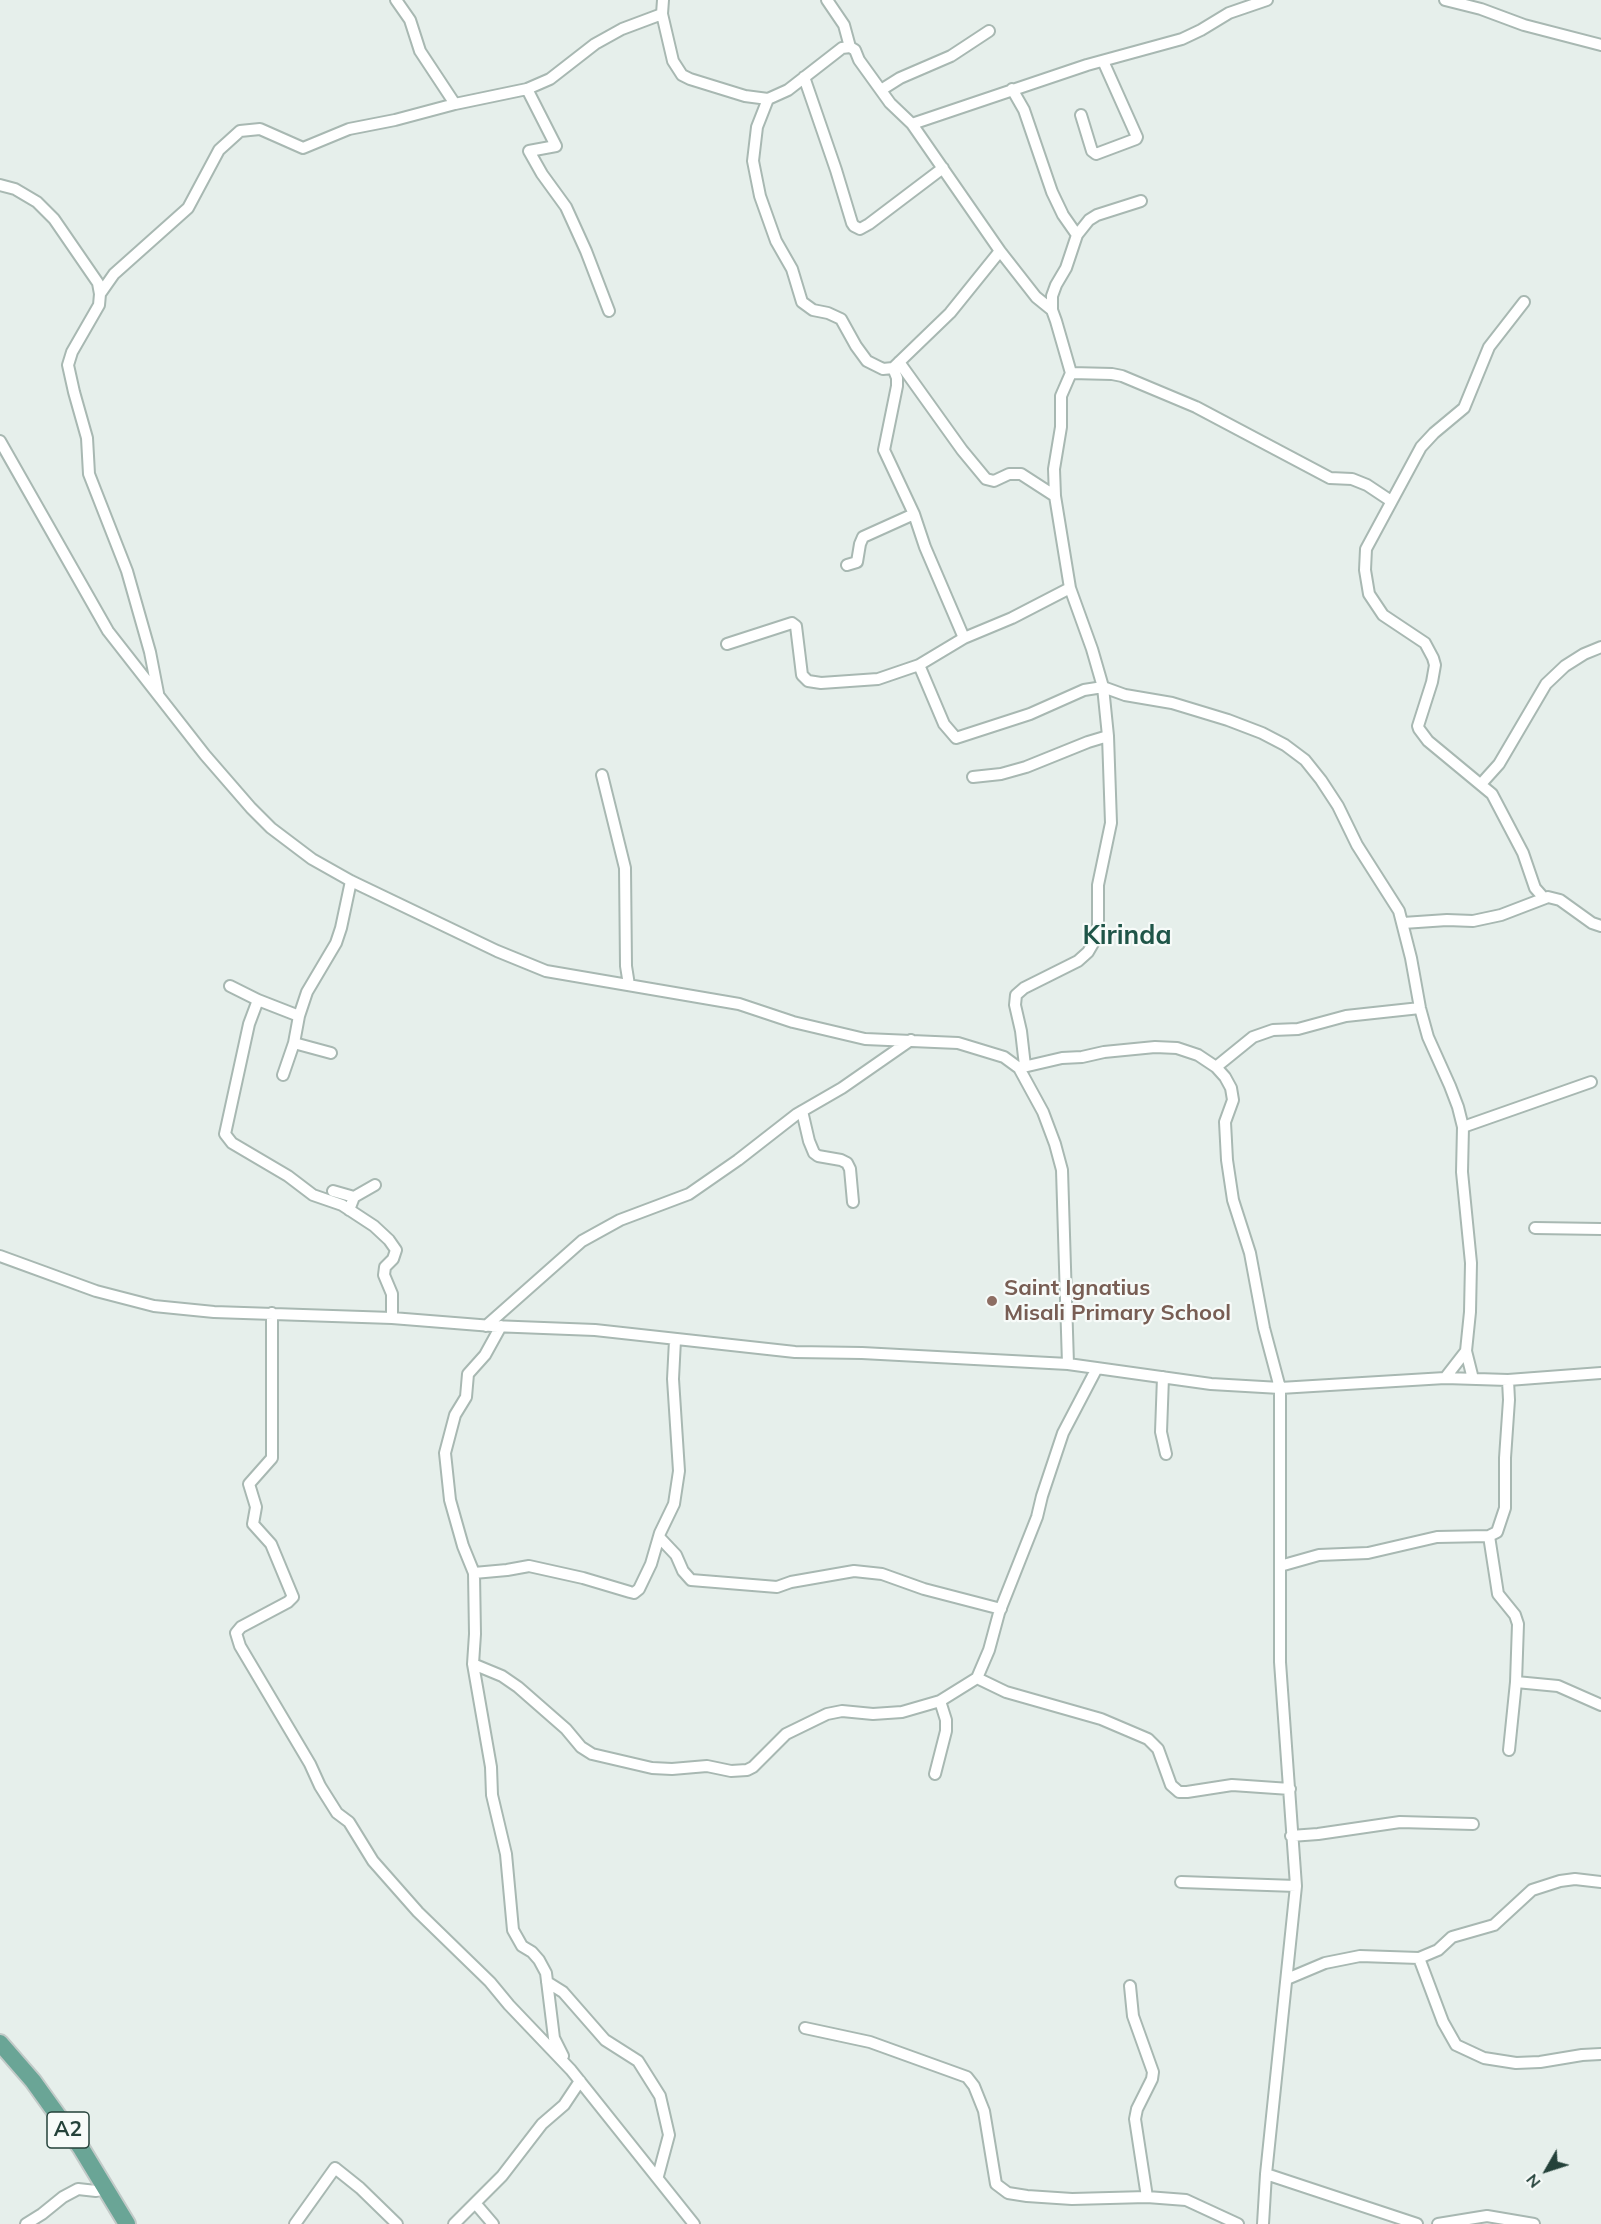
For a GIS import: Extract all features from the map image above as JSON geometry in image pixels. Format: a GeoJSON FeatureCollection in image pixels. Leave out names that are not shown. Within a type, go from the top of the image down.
{"type":"FeatureCollection","features":[{"type":"Feature","properties":{"kind":"main road","name":"A2"},"geometry":{"type":"LineString","coordinates":[[0,2043],[33,2081],[81,2148],[127,2224]]}},
{"type":"Feature","properties":{"kind":"street"},"geometry":{"type":"LineString","coordinates":[[396,0],[410,20],[420,51],[455,104]]}},
{"type":"Feature","properties":{"kind":"street"},"geometry":{"type":"LineString","coordinates":[[663,0],[662,14],[673,61],[682,75],[745,96],[768,99],[788,90],[842,48],[850,47],[855,50],[859,60],[890,103],[912,124],[1000,251],[1036,297],[1052,310]]}},
{"type":"Feature","properties":{"kind":"street"},"geometry":{"type":"LineString","coordinates":[[827,0],[844,25],[850,47]]}},
{"type":"Feature","properties":{"kind":"street"},"geometry":{"type":"LineString","coordinates":[[912,124],[1012,89],[1182,39],[1229,13],[1267,0]]}},
{"type":"Feature","properties":{"kind":"street"},"geometry":{"type":"LineString","coordinates":[[1445,0],[1481,9],[1524,25],[1601,45]]}},
{"type":"Feature","properties":{"kind":"street"},"geometry":{"type":"LineString","coordinates":[[100,294],[114,274],[188,208],[219,150],[240,131],[260,129],[303,148],[349,129],[527,89],[550,79],[595,44],[622,29],[662,14]]}},
{"type":"Feature","properties":{"kind":"street"},"geometry":{"type":"LineString","coordinates":[[881,90],[900,78],[951,56],[989,31]]}},
{"type":"Feature","properties":{"kind":"street"},"geometry":{"type":"LineString","coordinates":[[1081,115],[1092,151],[1096,154],[1137,137],[1103,61]]}},
{"type":"Feature","properties":{"kind":"street"},"geometry":{"type":"LineString","coordinates":[[804,77],[854,226],[860,229],[869,224],[943,168]]}},
{"type":"Feature","properties":{"kind":"street"},"geometry":{"type":"LineString","coordinates":[[527,89],[556,146],[529,151],[542,174],[566,207],[609,311]]}},
{"type":"Feature","properties":{"kind":"street"},"geometry":{"type":"LineString","coordinates":[[1012,89],[1024,110],[1052,192],[1063,215],[1077,235]]}},
{"type":"Feature","properties":{"kind":"street"},"geometry":{"type":"LineString","coordinates":[[768,99],[757,127],[753,161],[760,196],[776,241],[792,269],[799,296],[807,307],[841,319],[867,361],[883,369],[896,365],[950,313],[1000,251]]}},
{"type":"Feature","properties":{"kind":"street"},"geometry":{"type":"LineString","coordinates":[[0,185],[15,189],[37,202],[54,219],[93,274],[100,294],[95,315],[72,352],[69,365],[87,438],[89,474],[127,571],[150,652],[158,696]]}},
{"type":"Feature","properties":{"kind":"street"},"geometry":{"type":"LineString","coordinates":[[1068,1364],[1062,1170],[1043,1112],[1022,1067],[1021,1031],[1015,1005],[1017,995],[1024,988],[1078,961],[1088,952],[1095,940],[1098,927],[1098,885],[1110,823],[1108,736],[1103,687],[1070,588],[1055,496],[1054,469],[1061,427],[1061,396],[1071,373],[1052,310],[1053,296],[1066,268],[1077,235],[1089,220],[1097,215],[1141,201]]}},
{"type":"Feature","properties":{"kind":"street"},"geometry":{"type":"LineString","coordinates":[[1524,302],[1489,347],[1464,408],[1426,440],[1366,549],[1365,570],[1369,594],[1383,615],[1425,643],[1433,658],[1435,665],[1432,682],[1419,729],[1428,741],[1492,795],[1523,853],[1535,888],[1543,897]]}},
{"type":"Feature","properties":{"kind":"street"},"geometry":{"type":"LineString","coordinates":[[896,365],[986,479],[994,481],[1009,474],[1021,474],[1055,496]]}},
{"type":"Feature","properties":{"kind":"street"},"geometry":{"type":"LineString","coordinates":[[896,365],[897,386],[884,450],[914,514],[964,638]]}},
{"type":"Feature","properties":{"kind":"street"},"geometry":{"type":"LineString","coordinates":[[1071,373],[1122,376],[1196,407],[1330,478],[1352,480],[1367,485],[1391,501]]}},
{"type":"Feature","properties":{"kind":"street"},"geometry":{"type":"LineString","coordinates":[[0,441],[108,631],[205,756],[271,828],[312,859],[351,882],[496,951],[546,971],[570,977],[739,1005],[793,1022],[865,1039],[958,1043],[1004,1057],[1022,1067],[1062,1058],[1155,1047],[1177,1047],[1198,1055],[1225,1077],[1233,1100],[1225,1122],[1232,1190],[1250,1253],[1264,1328],[1280,1388],[1280,1662],[1296,1886],[1266,2174],[1263,2224]]}},
{"type":"Feature","properties":{"kind":"street"},"geometry":{"type":"LineString","coordinates":[[847,565],[857,562],[863,537],[914,514]]}},
{"type":"Feature","properties":{"kind":"street"},"geometry":{"type":"LineString","coordinates":[[727,644],[783,624],[794,623],[802,675],[808,681],[821,683],[878,679],[919,665],[964,638],[1012,618],[1070,588]]}},
{"type":"Feature","properties":{"kind":"street"},"geometry":{"type":"LineString","coordinates":[[1481,784],[1499,764],[1546,684],[1565,666],[1601,647]]}},
{"type":"Feature","properties":{"kind":"street"},"geometry":{"type":"LineString","coordinates":[[919,665],[944,724],[956,738],[1030,714],[1084,690],[1103,687],[1125,695],[1172,703],[1228,720],[1262,733],[1285,745],[1305,760],[1338,806],[1357,845],[1399,911],[1428,1037],[1458,1107],[1463,1127],[1462,1172],[1472,1263],[1466,1351],[1473,1379]]}},
{"type":"Feature","properties":{"kind":"street"},"geometry":{"type":"LineString","coordinates":[[973,777],[1001,774],[1026,767],[1108,736]]}},
{"type":"Feature","properties":{"kind":"street"},"geometry":{"type":"LineString","coordinates":[[602,775],[625,868],[626,966],[629,985]]}},
{"type":"Feature","properties":{"kind":"street"},"geometry":{"type":"LineString","coordinates":[[283,1075],[307,992],[336,943],[351,882]]}},
{"type":"Feature","properties":{"kind":"street"},"geometry":{"type":"LineString","coordinates":[[1530,903],[1535,888]]}},
{"type":"Feature","properties":{"kind":"street"},"geometry":{"type":"LineString","coordinates":[[1403,923],[1473,921],[1501,915],[1543,897],[1560,900],[1592,923],[1601,926]]}},
{"type":"Feature","properties":{"kind":"street"},"geometry":{"type":"LineString","coordinates":[[230,986],[299,1016]]}},
{"type":"Feature","properties":{"kind":"street"},"geometry":{"type":"LineString","coordinates":[[258,1000],[249,1024],[225,1134],[232,1143],[288,1176],[313,1195],[342,1205],[374,1226],[389,1240],[396,1250],[393,1258],[385,1267],[384,1275],[392,1294],[392,1318]]}},
{"type":"Feature","properties":{"kind":"street"},"geometry":{"type":"LineString","coordinates":[[1216,1068],[1253,1037],[1272,1030],[1298,1029],[1346,1016],[1420,1008]]}},
{"type":"Feature","properties":{"kind":"street"},"geometry":{"type":"LineString","coordinates":[[486,1326],[582,1241],[620,1220],[677,1201],[689,1194],[802,1111],[842,1088],[911,1040]]}},
{"type":"Feature","properties":{"kind":"street"},"geometry":{"type":"LineString","coordinates":[[294,1043],[331,1053]]}},
{"type":"Feature","properties":{"kind":"street"},"geometry":{"type":"LineString","coordinates":[[1463,1127],[1591,1082]]}},
{"type":"Feature","properties":{"kind":"street"},"geometry":{"type":"LineString","coordinates":[[802,1111],[808,1141],[814,1153],[847,1163],[850,1169],[853,1202]]}},
{"type":"Feature","properties":{"kind":"street"},"geometry":{"type":"LineString","coordinates":[[349,1210],[354,1197],[375,1185]]}},
{"type":"Feature","properties":{"kind":"street"},"geometry":{"type":"LineString","coordinates":[[333,1191],[354,1197]]}},
{"type":"Feature","properties":{"kind":"street"},"geometry":{"type":"LineString","coordinates":[[1535,1228],[1601,1228]]}},
{"type":"Feature","properties":{"kind":"street"},"geometry":{"type":"LineString","coordinates":[[0,1256],[86,1288],[154,1306],[214,1312],[392,1318],[486,1326],[595,1330],[795,1352],[862,1353],[1068,1364],[1211,1384],[1280,1388],[1445,1377],[1508,1380],[1601,1373]]}},
{"type":"Feature","properties":{"kind":"street"},"geometry":{"type":"LineString","coordinates":[[272,1313],[272,1458],[249,1485],[256,1506],[253,1524],[271,1544],[293,1597],[288,1602],[241,1627],[236,1633],[240,1646],[310,1764],[320,1786],[337,1813],[349,1822],[373,1861],[418,1912],[490,1982],[509,2006],[580,2081],[694,2224]]}},
{"type":"Feature","properties":{"kind":"street"},"geometry":{"type":"LineString","coordinates":[[501,1326],[485,1355],[468,1374],[466,1397],[455,1415],[445,1453],[450,1500],[463,1546],[474,1573],[473,1664],[490,1767],[492,1795],[506,1854],[513,1930],[522,1946],[532,1952],[546,1973],[554,2038],[570,2070]]}},
{"type":"Feature","properties":{"kind":"street"},"geometry":{"type":"LineString","coordinates":[[474,1573],[529,1566],[583,1578],[633,1593],[639,1589],[674,1504],[679,1471],[673,1379],[675,1340]]}},
{"type":"Feature","properties":{"kind":"street"},"geometry":{"type":"LineString","coordinates":[[1445,1377],[1466,1351]]}},
{"type":"Feature","properties":{"kind":"street"},"geometry":{"type":"LineString","coordinates":[[473,1664],[502,1676],[518,1687],[566,1729],[581,1747],[592,1754],[652,1768],[707,1766],[731,1771],[747,1770],[753,1767],[786,1734],[827,1714],[842,1711],[873,1714],[902,1713],[940,1701],[977,1678],[1037,1517],[1063,1433],[1097,1368]]}},
{"type":"Feature","properties":{"kind":"street"},"geometry":{"type":"LineString","coordinates":[[1163,1377],[1161,1432],[1166,1454]]}},
{"type":"Feature","properties":{"kind":"street"},"geometry":{"type":"LineString","coordinates":[[1280,1566],[1319,1555],[1368,1553],[1437,1537],[1489,1536],[1497,1532],[1505,1508],[1508,1380]]}},
{"type":"Feature","properties":{"kind":"street"},"geometry":{"type":"LineString","coordinates":[[1489,1536],[1498,1594],[1515,1615],[1518,1624],[1516,1682],[1509,1750]]}},
{"type":"Feature","properties":{"kind":"street"},"geometry":{"type":"LineString","coordinates":[[659,1537],[676,1555],[683,1571],[691,1580],[777,1587],[791,1582],[854,1571],[882,1574],[924,1589],[1001,1609]]}},
{"type":"Feature","properties":{"kind":"street"},"geometry":{"type":"LineString","coordinates":[[977,1678],[1006,1692],[1101,1719],[1148,1739],[1158,1749],[1171,1785],[1179,1792],[1232,1785],[1290,1789]]}},
{"type":"Feature","properties":{"kind":"street"},"geometry":{"type":"LineString","coordinates":[[1516,1682],[1558,1686],[1601,1705]]}},
{"type":"Feature","properties":{"kind":"street"},"geometry":{"type":"LineString","coordinates":[[935,1774],[946,1731],[946,1720],[940,1701]]}},
{"type":"Feature","properties":{"kind":"street"},"geometry":{"type":"LineString","coordinates":[[1291,1836],[1400,1822],[1473,1824]]}},
{"type":"Feature","properties":{"kind":"street"},"geometry":{"type":"LineString","coordinates":[[1287,1979],[1325,1963],[1360,1956],[1419,1958],[1438,1950],[1452,1937],[1494,1925],[1532,1890],[1575,1879],[1601,1882]]}},
{"type":"Feature","properties":{"kind":"street"},"geometry":{"type":"LineString","coordinates":[[1180,1882],[1296,1886]]}},
{"type":"Feature","properties":{"kind":"street"},"geometry":{"type":"LineString","coordinates":[[1419,1958],[1443,2022],[1456,2045],[1484,2058],[1516,2063],[1601,2054]]}},
{"type":"Feature","properties":{"kind":"street"},"geometry":{"type":"LineString","coordinates":[[547,1982],[563,1992],[605,2040],[638,2061],[660,2096],[669,2135],[658,2176]]}},
{"type":"Feature","properties":{"kind":"street"},"geometry":{"type":"LineString","coordinates":[[1130,1986],[1133,2016],[1154,2072],[1137,2109],[1135,2119],[1147,2197]]}},
{"type":"Feature","properties":{"kind":"street"},"geometry":{"type":"LineString","coordinates":[[805,2028],[870,2042],[967,2077],[974,2086],[984,2110],[996,2184],[1008,2193],[1072,2199],[1147,2197],[1186,2200],[1238,2224]]}},
{"type":"Feature","properties":{"kind":"street"},"geometry":{"type":"LineString","coordinates":[[454,2224],[502,2176],[542,2124],[564,2106],[580,2081]]}},
{"type":"Feature","properties":{"kind":"street"},"geometry":{"type":"LineString","coordinates":[[295,2224],[335,2168],[360,2188],[397,2224]]}},
{"type":"Feature","properties":{"kind":"street"},"geometry":{"type":"LineString","coordinates":[[1266,2174],[1417,2224]]}},
{"type":"Feature","properties":{"kind":"street"},"geometry":{"type":"LineString","coordinates":[[26,2224],[78,2188],[96,2191],[106,2189]]}},
{"type":"Feature","properties":{"kind":"street"},"geometry":{"type":"LineString","coordinates":[[475,2203],[493,2224]]}},
{"type":"Feature","properties":{"kind":"street"},"geometry":{"type":"LineString","coordinates":[[1438,2224],[1487,2216],[1534,2224]]}},
{"type":"Feature","properties":{"kind":"place","name":"Saint Ignatius Misali Primary School"},"geometry":{"type":"Point","coordinates":[992,1301]}},
{"type":"Feature","properties":{"kind":"district","name":"Kirinda"},"geometry":{"type":"Point","coordinates":[1127,936]}}]}
